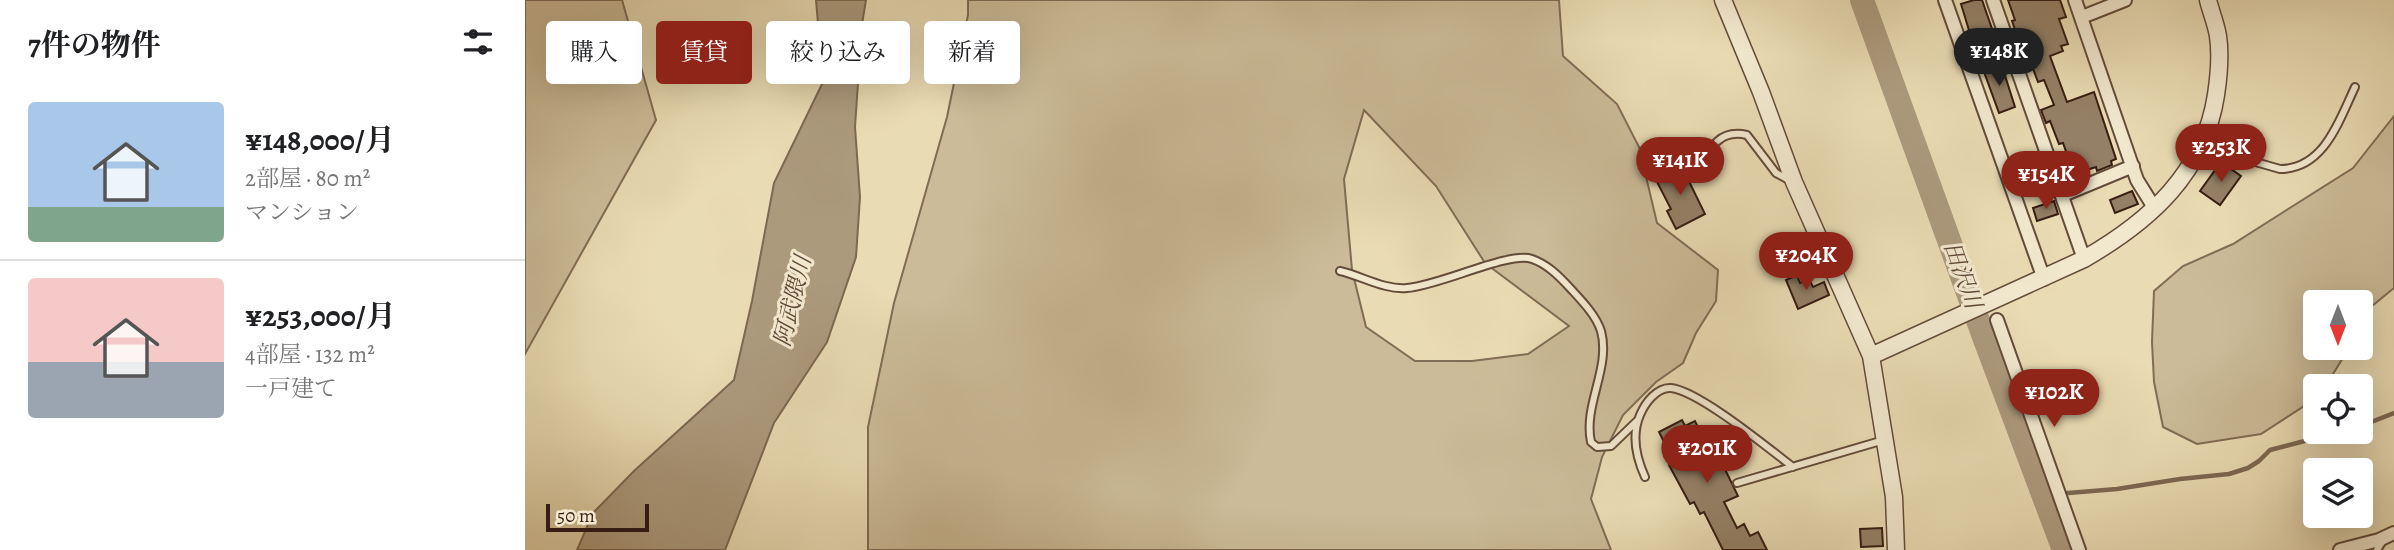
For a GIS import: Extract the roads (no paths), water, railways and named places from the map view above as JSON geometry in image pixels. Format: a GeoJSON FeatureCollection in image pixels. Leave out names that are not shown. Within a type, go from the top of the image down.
{"type":"FeatureCollection","features":[{"type":"Feature","properties":{"kind":"street"},"geometry":{"type":"LineString","coordinates":[[1723,0],[1794,182],[1871,356],[1894,497],[1896,550]]}},
{"type":"Feature","properties":{"kind":"street"},"geometry":{"type":"LineString","coordinates":[[1945,0],[2044,279]]}},
{"type":"Feature","properties":{"kind":"street"},"geometry":{"type":"LineString","coordinates":[[1993,0],[2084,259]]}},
{"type":"Feature","properties":{"kind":"street"},"geometry":{"type":"LineString","coordinates":[[2075,0],[2133,166],[2155,209]]}},
{"type":"Feature","properties":{"kind":"street"},"geometry":{"type":"LineString","coordinates":[[2082,17],[2125,0]]}},
{"type":"Feature","properties":{"kind":"street"},"geometry":{"type":"LineString","coordinates":[[1871,356],[2084,259],[2155,209],[2193,163],[2213,113],[2220,63],[2218,35],[2208,0]]}},
{"type":"Feature","properties":{"kind":"street"},"geometry":{"type":"LineString","coordinates":[[2063,195],[2133,166]]}},
{"type":"Feature","properties":{"kind":"street"},"geometry":{"type":"LineString","coordinates":[[1997,320],[2079,550]]}},
{"type":"Feature","properties":{"kind":"street"},"geometry":{"type":"LineString","coordinates":[[2340,550],[2390,535]]}},
{"type":"Feature","properties":{"kind":"lane"},"geometry":{"type":"LineString","coordinates":[[2201,146],[2269,167],[2293,169],[2309,161],[2324,148],[2355,87]]}},
{"type":"Feature","properties":{"kind":"lane"},"geometry":{"type":"LineString","coordinates":[[1695,176],[1710,147],[1727,135],[1737,133],[1747,135],[1776,173],[1794,182]]}},
{"type":"Feature","properties":{"kind":"lane"},"geometry":{"type":"LineString","coordinates":[[1340,271],[1373,283],[1404,289],[1431,285],[1513,258],[1529,257],[1544,264],[1584,303],[1600,328],[1603,344],[1590,426],[1591,442],[1597,447],[1611,446],[1638,420],[1648,402],[1662,390],[1670,388],[1686,393],[1723,415],[1793,467]]}},
{"type":"Feature","properties":{"kind":"lane"},"geometry":{"type":"LineString","coordinates":[[1638,420],[1636,458],[1645,477]]}},
{"type":"Feature","properties":{"kind":"lane"},"geometry":{"type":"LineString","coordinates":[[1737,483],[1885,439]]}},
{"type":"Feature","properties":{"kind":"lane"},"geometry":{"type":"LineString","coordinates":[[2377,550],[2390,535]]}},
{"type":"Feature","properties":{"kind":"water"},"geometry":{"type":"Polygon","coordinates":[[[816,0],[866,0],[862,21],[818,21],[816,0]]]}},
{"type":"Feature","properties":{"kind":"water","name":"阿武隈川"},"geometry":{"type":"Polygon","coordinates":[[[822,84],[858,84],[855,127],[860,197],[856,257],[827,342],[774,423],[725,550],[577,550],[593,513],[634,471],[734,380],[774,183],[822,84]]]}},
{"type":"Feature","properties":{"kind":"waterway","name":"田沢川"},"geometry":{"type":"LineString","coordinates":[[1862,0],[2064,550]]}},
{"type":"Feature","properties":{"kind":"waterway"},"geometry":{"type":"LineString","coordinates":[[2373,421],[2394,413]]}},
{"type":"Feature","properties":{"kind":"waterway"},"geometry":{"type":"LineString","coordinates":[[2044,495],[2117,489],[2229,474],[2248,468],[2270,450],[2303,441]]}}]}
